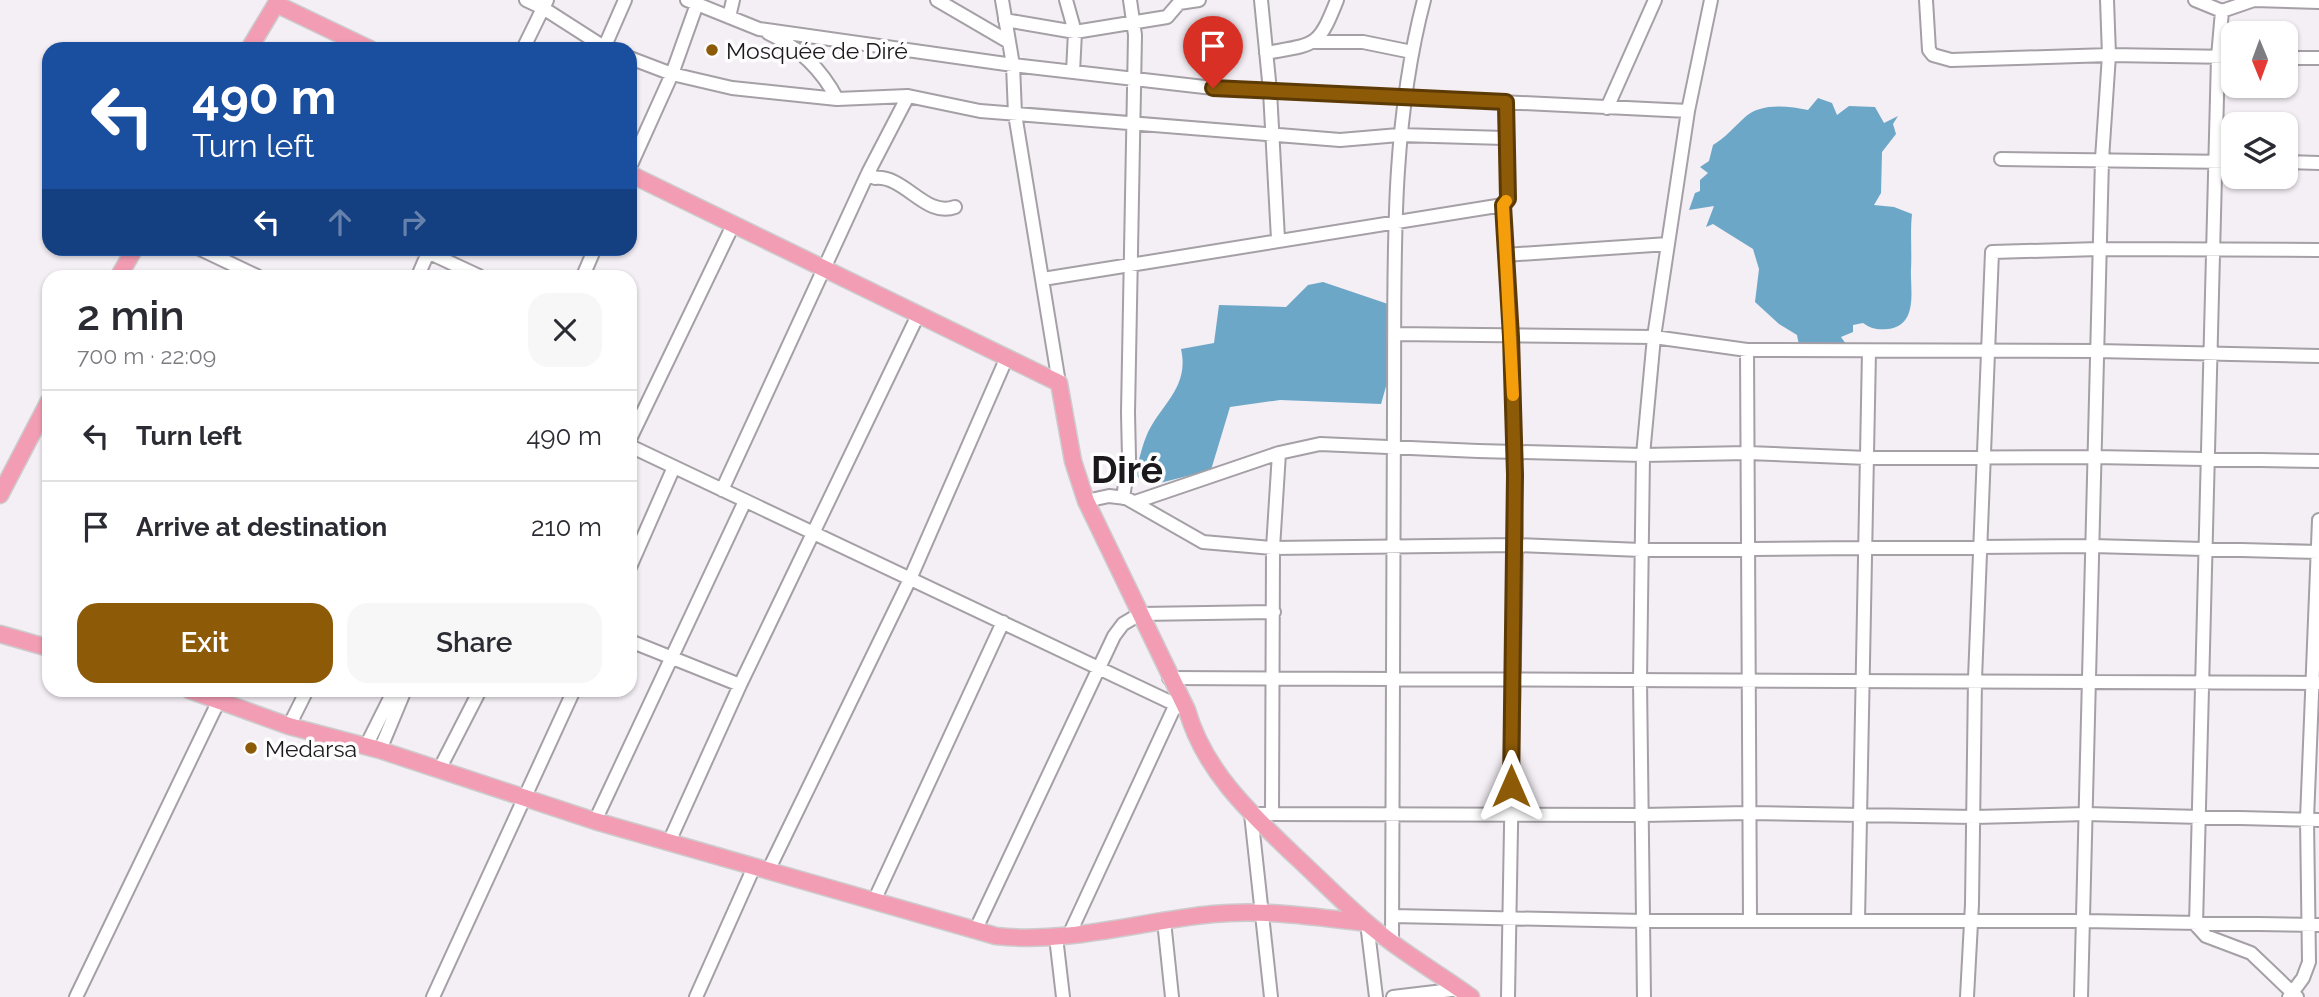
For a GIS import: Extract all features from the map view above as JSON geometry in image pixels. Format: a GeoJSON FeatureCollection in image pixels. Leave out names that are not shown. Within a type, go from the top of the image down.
{"type":"FeatureCollection","features":[{"type":"Feature","properties":{"kind":"main road"},"geometry":{"type":"LineString","coordinates":[[253,42],[276,2],[356,42]]}},
{"type":"Feature","properties":{"kind":"main road"},"geometry":{"type":"LineString","coordinates":[[637,177],[824,271],[1059,383],[1073,461],[1086,501],[1170,678],[1181,708],[1210,761],[1251,814],[1367,923],[1464,994]]}},
{"type":"Feature","properties":{"kind":"main road"},"geometry":{"type":"LineString","coordinates":[[0,495],[42,419]]}},
{"type":"Feature","properties":{"kind":"main road"},"geometry":{"type":"LineString","coordinates":[[0,634],[42,646]]}},
{"type":"Feature","properties":{"kind":"main road"},"geometry":{"type":"LineString","coordinates":[[228,697],[289,726],[373,748],[595,821],[975,931],[1013,938],[1063,936],[1164,920],[1262,911],[1367,923]]}},
{"type":"Feature","properties":{"kind":"street"},"geometry":{"type":"LineString","coordinates":[[526,0],[545,4],[598,42]]}},
{"type":"Feature","properties":{"kind":"street"},"geometry":{"type":"LineString","coordinates":[[608,42],[625,0]]}},
{"type":"Feature","properties":{"kind":"street"},"geometry":{"type":"LineString","coordinates":[[729,17],[733,0]]}},
{"type":"Feature","properties":{"kind":"street"},"geometry":{"type":"LineString","coordinates":[[937,0],[1009,42]]}},
{"type":"Feature","properties":{"kind":"street"},"geometry":{"type":"LineString","coordinates":[[957,0],[960,14]]}},
{"type":"Feature","properties":{"kind":"street"},"geometry":{"type":"LineString","coordinates":[[1002,0],[1013,65],[1015,114],[1059,383]]}},
{"type":"Feature","properties":{"kind":"street"},"geometry":{"type":"LineString","coordinates":[[1066,0],[1075,32],[1073,72]]}},
{"type":"Feature","properties":{"kind":"street"},"geometry":{"type":"LineString","coordinates":[[1129,500],[1135,20],[1130,0]]}},
{"type":"Feature","properties":{"kind":"street"},"geometry":{"type":"LineString","coordinates":[[1005,20],[1075,32],[1167,16],[1179,3],[1199,0]]}},
{"type":"Feature","properties":{"kind":"street"},"geometry":{"type":"LineString","coordinates":[[1261,0],[1270,91],[1278,240]]}},
{"type":"Feature","properties":{"kind":"street"},"geometry":{"type":"LineString","coordinates":[[1316,42],[1324,33],[1338,0]]}},
{"type":"Feature","properties":{"kind":"street"},"geometry":{"type":"LineString","coordinates":[[1392,942],[1394,220],[1404,98],[1424,0]]}},
{"type":"Feature","properties":{"kind":"street"},"geometry":{"type":"LineString","coordinates":[[1607,108],[1655,0]]}},
{"type":"Feature","properties":{"kind":"street"},"geometry":{"type":"LineString","coordinates":[[1644,997],[1640,681],[1643,455],[1654,337],[1688,111],[1711,0]]}},
{"type":"Feature","properties":{"kind":"street"},"geometry":{"type":"LineString","coordinates":[[1926,0],[1928,50],[1933,55],[1951,60],[2109,55],[2218,57]]}},
{"type":"Feature","properties":{"kind":"street"},"geometry":{"type":"LineString","coordinates":[[2081,997],[2099,249],[2109,55],[2107,0]]}},
{"type":"Feature","properties":{"kind":"street"},"geometry":{"type":"LineString","coordinates":[[2194,0],[2222,11],[2243,1],[2319,2]]}},
{"type":"Feature","properties":{"kind":"street"},"geometry":{"type":"LineString","coordinates":[[637,152],[672,74],[692,2],[783,40],[825,76],[837,99]]}},
{"type":"Feature","properties":{"kind":"street"},"geometry":{"type":"LineString","coordinates":[[526,42],[545,4]]}},
{"type":"Feature","properties":{"kind":"street"},"geometry":{"type":"LineString","coordinates":[[2222,11],[2218,57],[2204,548],[2196,925],[2206,936],[2251,953],[2293,995],[2309,962],[2314,925],[2313,820],[2319,520]]}},
{"type":"Feature","properties":{"kind":"street"},"geometry":{"type":"LineString","coordinates":[[760,29],[1013,65],[1213,88],[1688,111]]}},
{"type":"Feature","properties":{"kind":"street"},"geometry":{"type":"LineString","coordinates":[[1266,53],[1316,42],[1363,42],[1412,52]]}},
{"type":"Feature","properties":{"kind":"street"},"geometry":{"type":"LineString","coordinates":[[2298,58],[2319,58]]}},
{"type":"Feature","properties":{"kind":"street"},"geometry":{"type":"LineString","coordinates":[[637,61],[672,74],[732,88],[837,99],[908,96],[980,111],[1340,140],[1399,135],[1506,138]]}},
{"type":"Feature","properties":{"kind":"street"},"geometry":{"type":"LineString","coordinates":[[722,489],[868,173],[908,96]]}},
{"type":"Feature","properties":{"kind":"street"},"geometry":{"type":"LineString","coordinates":[[1043,279],[1394,220],[1503,205],[1508,199],[1506,102]]}},
{"type":"Feature","properties":{"kind":"street"},"geometry":{"type":"LineString","coordinates":[[2001,159],[2221,162]]}},
{"type":"Feature","properties":{"kind":"street"},"geometry":{"type":"LineString","coordinates":[[2298,162],[2319,163]]}},
{"type":"Feature","properties":{"kind":"street"},"geometry":{"type":"LineString","coordinates":[[868,173],[875,178],[885,177],[933,207],[947,210],[956,207]]}},
{"type":"Feature","properties":{"kind":"street"},"geometry":{"type":"LineString","coordinates":[[1503,205],[1511,337],[1516,545],[1511,679],[1508,997]]}},
{"type":"Feature","properties":{"kind":"street"},"geometry":{"type":"LineString","coordinates":[[637,424],[733,225]]}},
{"type":"Feature","properties":{"kind":"street"},"geometry":{"type":"LineString","coordinates":[[1506,255],[1668,244]]}},
{"type":"Feature","properties":{"kind":"street"},"geometry":{"type":"LineString","coordinates":[[1967,997],[1974,817],[1975,679],[1992,252],[2099,249],[2319,250]]}},
{"type":"Feature","properties":{"kind":"street"},"geometry":{"type":"LineString","coordinates":[[211,256],[234,270]]}},
{"type":"Feature","properties":{"kind":"street"},"geometry":{"type":"LineString","coordinates":[[438,256],[466,270]]}},
{"type":"Feature","properties":{"kind":"street"},"geometry":{"type":"LineString","coordinates":[[669,842],[740,685],[918,315]]}},
{"type":"Feature","properties":{"kind":"street"},"geometry":{"type":"LineString","coordinates":[[1394,334],[1654,337],[1747,350],[2097,351],[2319,356]]}},
{"type":"Feature","properties":{"kind":"street"},"geometry":{"type":"LineString","coordinates":[[1747,350],[1750,920]]}},
{"type":"Feature","properties":{"kind":"street"},"geometry":{"type":"LineString","coordinates":[[1858,921],[1869,351]]}},
{"type":"Feature","properties":{"kind":"street"},"geometry":{"type":"LineString","coordinates":[[696,997],[910,579],[1007,357]]}},
{"type":"Feature","properties":{"kind":"street"},"geometry":{"type":"LineString","coordinates":[[1129,500],[1279,453],[1320,443],[1643,455],[1748,453],[1867,457],[2319,461]]}},
{"type":"Feature","properties":{"kind":"street"},"geometry":{"type":"LineString","coordinates":[[637,449],[1181,708],[1063,936],[1063,997]]}},
{"type":"Feature","properties":{"kind":"street"},"geometry":{"type":"LineString","coordinates":[[1272,814],[1273,548],[1279,453]]}},
{"type":"Feature","properties":{"kind":"street"},"geometry":{"type":"LineString","coordinates":[[637,551],[674,467]]}},
{"type":"Feature","properties":{"kind":"street"},"geometry":{"type":"LineString","coordinates":[[1086,501],[1110,496],[1129,500],[1203,542],[1273,548],[1516,545],[1641,550],[2092,546],[2318,552]]}},
{"type":"Feature","properties":{"kind":"street"},"geometry":{"type":"LineString","coordinates":[[595,821],[745,501]]}},
{"type":"Feature","properties":{"kind":"street"},"geometry":{"type":"LineString","coordinates":[[975,931],[1098,667],[1123,624],[1140,614],[1274,612]]}},
{"type":"Feature","properties":{"kind":"street"},"geometry":{"type":"LineString","coordinates":[[874,901],[1003,622]]}},
{"type":"Feature","properties":{"kind":"street"},"geometry":{"type":"LineString","coordinates":[[637,644],[740,685]]}},
{"type":"Feature","properties":{"kind":"street"},"geometry":{"type":"LineString","coordinates":[[1170,678],[1640,681],[1975,679],[2201,684],[2316,683]]}},
{"type":"Feature","properties":{"kind":"street"},"geometry":{"type":"LineString","coordinates":[[76,997],[221,697]]}},
{"type":"Feature","properties":{"kind":"street"},"geometry":{"type":"LineString","coordinates":[[289,726],[304,697]]}},
{"type":"Feature","properties":{"kind":"street"},"geometry":{"type":"LineString","coordinates":[[373,748],[391,697]]}},
{"type":"Feature","properties":{"kind":"street"},"geometry":{"type":"LineString","coordinates":[[373,748],[401,697]]}},
{"type":"Feature","properties":{"kind":"street"},"geometry":{"type":"LineString","coordinates":[[439,770],[476,697]]}},
{"type":"Feature","properties":{"kind":"street"},"geometry":{"type":"LineString","coordinates":[[433,997],[571,697]]}},
{"type":"Feature","properties":{"kind":"street"},"geometry":{"type":"LineString","coordinates":[[1271,997],[1251,814],[1749,813],[1974,817],[2085,814],[2313,820]]}},
{"type":"Feature","properties":{"kind":"street"},"geometry":{"type":"LineString","coordinates":[[1392,916],[1644,921],[2083,921],[2314,925]]}},
{"type":"Feature","properties":{"kind":"street"},"geometry":{"type":"LineString","coordinates":[[1164,920],[1172,997]]}},
{"type":"Feature","properties":{"kind":"street"},"geometry":{"type":"LineString","coordinates":[[1367,923],[1376,997]]}},
{"type":"Feature","properties":{"kind":"street"},"geometry":{"type":"LineString","coordinates":[[1394,997],[1464,994]]}},
{"type":"Feature","properties":{"kind":"water"},"geometry":{"type":"Polygon","coordinates":[[[1818,98],[1832,103],[1837,115],[1849,106],[1875,107],[1884,123],[1898,116],[1893,124],[1896,134],[1882,152],[1881,193],[1874,205],[1894,207],[1912,214],[1911,305],[1905,321],[1888,329],[1875,329],[1863,323],[1853,325],[1853,332],[1841,337],[1851,351],[1826,358],[1801,356],[1797,335],[1779,324],[1755,302],[1759,269],[1753,249],[1713,224],[1706,227],[1714,206],[1689,210],[1695,193],[1700,191],[1700,180],[1708,173],[1700,167],[1709,161],[1713,145],[1757,110],[1783,107],[1808,110],[1818,98]]]}},
{"type":"Feature","properties":{"kind":"water"},"geometry":{"type":"Polygon","coordinates":[[[1323,282],[1388,304],[1387,383],[1381,404],[1280,400],[1230,407],[1211,470],[1148,486],[1135,474],[1146,437],[1177,386],[1183,363],[1181,349],[1214,343],[1219,305],[1286,307],[1308,285],[1323,282]]]}},
{"type":"Feature","properties":{"kind":"slow traffic"},"geometry":{"type":"LineString","coordinates":[[1506,201],[1503,205],[1513,395]]}},
{"type":"Feature","properties":{"kind":"place","name":"Mosquée de Diré"},"geometry":{"type":"Point","coordinates":[712,50]}},
{"type":"Feature","properties":{"kind":"place","name":"Medarsa"},"geometry":{"type":"Point","coordinates":[251,748]}},
{"type":"Feature","properties":{"kind":"district","name":"Diré"},"geometry":{"type":"Point","coordinates":[1127,470]}},
{"type":"Feature","properties":{"kind":"route"},"geometry":{"type":"LineString","coordinates":[[1213,88],[1506,102],[1508,199],[1503,205],[1511,337],[1516,522],[1511,786]]}}]}
